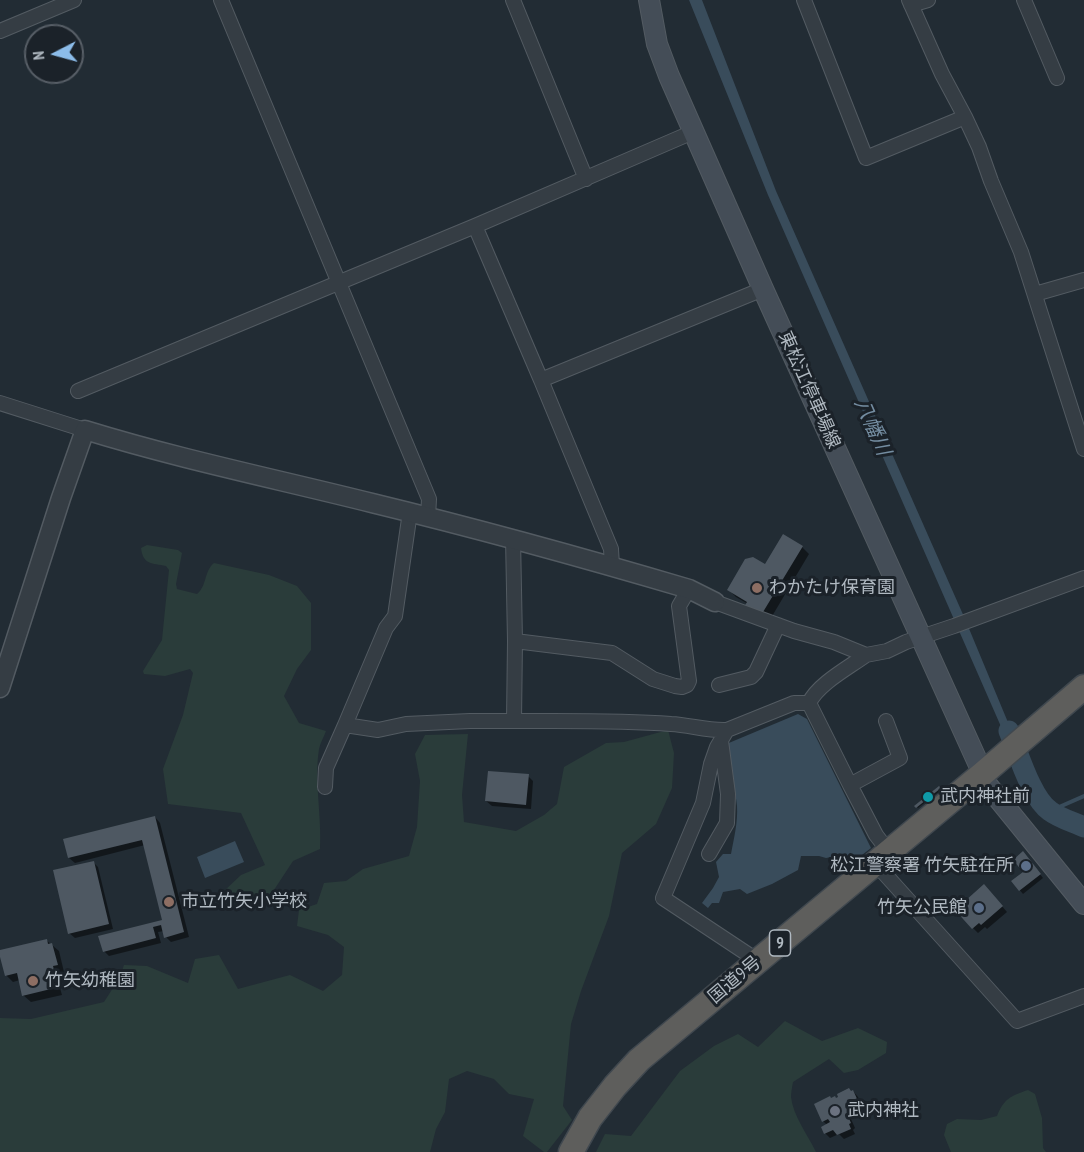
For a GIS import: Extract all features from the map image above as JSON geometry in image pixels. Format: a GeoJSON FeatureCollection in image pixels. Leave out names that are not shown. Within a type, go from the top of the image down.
{"type":"FeatureCollection","features":[{"type":"Feature","properties":{"kind":"highway","name":"国道9号"},"geometry":{"type":"LineString","coordinates":[[571,1152],[590,1118],[639,1060],[1084,687]]}},
{"type":"Feature","properties":{"kind":"main road","name":"東松江停車場線"},"geometry":{"type":"LineString","coordinates":[[649,0],[657,44],[669,76],[979,765],[980,776]]}},
{"type":"Feature","properties":{"kind":"main road"},"geometry":{"type":"LineString","coordinates":[[980,776],[1084,904]]}},
{"type":"Feature","properties":{"kind":"street"},"geometry":{"type":"LineString","coordinates":[[0,31],[74,0]]}},
{"type":"Feature","properties":{"kind":"street"},"geometry":{"type":"LineString","coordinates":[[221,0],[429,499],[428,517]]}},
{"type":"Feature","properties":{"kind":"street"},"geometry":{"type":"LineString","coordinates":[[513,0],[586,179]]}},
{"type":"Feature","properties":{"kind":"street"},"geometry":{"type":"LineString","coordinates":[[804,0],[866,158],[965,117]]}},
{"type":"Feature","properties":{"kind":"street"},"geometry":{"type":"LineString","coordinates":[[928,0],[910,2],[942,74],[980,147],[1021,252],[1078,407],[1084,449]]}},
{"type":"Feature","properties":{"kind":"street"},"geometry":{"type":"LineString","coordinates":[[1024,0],[1056,78]]}},
{"type":"Feature","properties":{"kind":"street"},"geometry":{"type":"LineString","coordinates":[[78,391],[475,226],[693,132]]}},
{"type":"Feature","properties":{"kind":"street"},"geometry":{"type":"LineString","coordinates":[[475,226],[611,549],[612,566]]}},
{"type":"Feature","properties":{"kind":"street"},"geometry":{"type":"LineString","coordinates":[[1035,294],[1084,280]]}},
{"type":"Feature","properties":{"kind":"street"},"geometry":{"type":"LineString","coordinates":[[541,380],[763,289]]}},
{"type":"Feature","properties":{"kind":"street"},"geometry":{"type":"LineString","coordinates":[[0,402],[157,451],[513,538],[612,566],[689,589],[715,602],[866,655]]}},
{"type":"Feature","properties":{"kind":"street"},"geometry":{"type":"LineString","coordinates":[[0,688],[85,430]]}},
{"type":"Feature","properties":{"kind":"street"},"geometry":{"type":"LineString","coordinates":[[325,787],[327,768],[333,751],[381,638],[394,616],[410,512]]}},
{"type":"Feature","properties":{"kind":"street"},"geometry":{"type":"LineString","coordinates":[[513,538],[514,722]]}},
{"type":"Feature","properties":{"kind":"street"},"geometry":{"type":"LineString","coordinates":[[808,704],[813,695],[866,655],[887,651],[906,642],[1084,578]]}},
{"type":"Feature","properties":{"kind":"street"},"geometry":{"type":"LineString","coordinates":[[515,641],[612,653],[653,679],[682,687],[689,681],[679,606],[689,589]]}},
{"type":"Feature","properties":{"kind":"street"},"geometry":{"type":"LineString","coordinates":[[719,685],[751,677],[756,672],[778,625]]}},
{"type":"Feature","properties":{"kind":"street"},"geometry":{"type":"LineString","coordinates":[[756,963],[749,955],[663,898],[704,803],[711,764],[724,735],[794,703],[808,704]]}},
{"type":"Feature","properties":{"kind":"street"},"geometry":{"type":"LineString","coordinates":[[808,704],[876,835],[882,857],[1017,1021],[1084,996]]}},
{"type":"Feature","properties":{"kind":"street"},"geometry":{"type":"LineString","coordinates":[[345,725],[378,730],[406,724],[470,721],[628,722],[673,724],[718,730],[724,735],[728,794],[727,823],[709,854]]}},
{"type":"Feature","properties":{"kind":"street"},"geometry":{"type":"LineString","coordinates":[[850,785],[900,758],[886,721]]}},
{"type":"Feature","properties":{"kind":"shaded area"},"geometry":{"type":"Polygon","coordinates":[[[147,545],[178,550],[182,553],[177,589],[197,594],[214,563],[269,575],[297,586],[311,603],[311,650],[297,669],[284,696],[299,723],[326,731],[318,761],[320,849],[293,861],[272,893],[229,906],[224,891],[241,875],[265,865],[241,813],[168,804],[163,769],[183,715],[193,673],[190,669],[165,676],[144,674],[143,671],[162,640],[169,570],[166,566],[152,563],[144,558],[141,548],[147,545]]]}},
{"type":"Feature","properties":{"kind":"shaded area"},"geometry":{"type":"Polygon","coordinates":[[[668,730],[674,753],[672,788],[656,824],[622,853],[609,916],[571,1024],[563,1106],[572,1120],[547,1152],[523,1136],[534,1099],[509,1094],[494,1079],[467,1071],[449,1079],[445,1112],[436,1129],[430,1152],[0,1152],[0,1018],[31,1019],[104,1002],[120,977],[124,965],[147,966],[188,983],[195,959],[219,955],[238,989],[290,975],[323,991],[342,975],[344,947],[328,935],[297,926],[299,910],[317,904],[324,883],[346,881],[363,869],[409,856],[417,827],[420,781],[415,754],[425,735],[468,734],[462,795],[464,822],[516,831],[544,815],[557,804],[564,767],[606,743],[624,742],[668,730]]]}},
{"type":"Feature","properties":{"kind":"shaded area"},"geometry":{"type":"Polygon","coordinates":[[[785,1021],[822,1041],[858,1028],[887,1042],[886,1053],[858,1070],[844,1073],[829,1059],[793,1082],[792,1104],[816,1152],[596,1152],[605,1134],[631,1136],[680,1071],[714,1046],[738,1034],[758,1047],[785,1021]]]}},
{"type":"Feature","properties":{"kind":"shaded area"},"geometry":{"type":"Polygon","coordinates":[[[1028,1090],[1035,1094],[1042,1118],[1043,1148],[1046,1152],[951,1152],[944,1135],[947,1124],[957,1119],[981,1120],[997,1116],[1008,1099],[1028,1090]]]}},
{"type":"Feature","properties":{"kind":"water"},"geometry":{"type":"Polygon","coordinates":[[[689,0],[702,0],[776,191],[965,619],[1012,732],[1006,738],[768,195],[689,0]]]}},
{"type":"Feature","properties":{"kind":"water"},"geometry":{"type":"Polygon","coordinates":[[[798,714],[807,719],[871,848],[849,865],[842,855],[826,858],[801,856],[798,870],[747,894],[740,889],[723,892],[719,903],[712,903],[708,908],[702,903],[719,877],[716,862],[723,854],[731,854],[736,824],[736,798],[724,745],[798,714]]]}},
{"type":"Feature","properties":{"kind":"water"},"geometry":{"type":"Polygon","coordinates":[[[235,841],[244,862],[205,878],[197,857],[235,841]]]}},
{"type":"Feature","properties":{"kind":"building"},"geometry":{"type":"Polygon","coordinates":[[[783,534],[803,546],[760,617],[744,607],[747,602],[727,590],[745,559],[753,557],[765,564],[783,534]]]}},
{"type":"Feature","properties":{"kind":"building"},"geometry":{"type":"Polygon","coordinates":[[[488,771],[529,774],[526,805],[485,801],[488,771]]]}},
{"type":"Feature","properties":{"kind":"building","name":"武内神社前"},"geometry":{"type":"Polygon","coordinates":[[[939,786],[941,788],[916,808],[914,806],[939,786]]]}},
{"type":"Feature","properties":{"kind":"building"},"geometry":{"type":"Polygon","coordinates":[[[155,816],[184,932],[164,938],[161,925],[153,927],[156,938],[103,952],[98,936],[162,920],[142,840],[68,858],[63,839],[155,816]]]}},
{"type":"Feature","properties":{"kind":"building","name":"松江警察署 竹矢駐在所"},"geometry":{"type":"Polygon","coordinates":[[[1023,851],[1041,874],[1019,891],[1011,881],[1023,872],[1013,860],[1023,851]]]}},
{"type":"Feature","properties":{"kind":"building"},"geometry":{"type":"Polygon","coordinates":[[[94,861],[109,924],[68,934],[53,870],[94,861]]]}},
{"type":"Feature","properties":{"kind":"building","name":"竹矢公民館"},"geometry":{"type":"Polygon","coordinates":[[[984,884],[1003,906],[981,925],[979,923],[972,929],[955,910],[984,884]]]}},
{"type":"Feature","properties":{"kind":"building"},"geometry":{"type":"Polygon","coordinates":[[[47,939],[48,944],[52,943],[58,965],[53,966],[55,988],[22,996],[17,973],[5,976],[0,950],[47,939]]]}},
{"type":"Feature","properties":{"kind":"building","name":"武内神社"},"geometry":{"type":"Polygon","coordinates":[[[849,1088],[853,1090],[858,1101],[856,1102],[858,1108],[847,1114],[851,1129],[837,1135],[833,1130],[824,1134],[821,1127],[830,1122],[828,1119],[822,1122],[814,1104],[830,1096],[836,1098],[837,1094],[849,1088]]]}},
{"type":"Feature","properties":{"kind":"waterway","name":"八幡川"},"geometry":{"type":"LineString","coordinates":[[1009,731],[1031,786],[1043,805],[1058,816],[1084,827]]}},
{"type":"Feature","properties":{"kind":"waterway"},"geometry":{"type":"LineString","coordinates":[[1050,811],[1084,796]]}},
{"type":"Feature","properties":{"kind":"place","name":"わかたけ保育園"},"geometry":{"type":"Point","coordinates":[757,588]}},
{"type":"Feature","properties":{"kind":"place","name":"武内神社前"},"geometry":{"type":"Point","coordinates":[928,797]}},
{"type":"Feature","properties":{"kind":"place","name":"松江警察署 竹矢駐在所"},"geometry":{"type":"Point","coordinates":[1026,866]}},
{"type":"Feature","properties":{"kind":"place","name":"市立竹矢小学校"},"geometry":{"type":"Point","coordinates":[169,902]}},
{"type":"Feature","properties":{"kind":"place","name":"竹矢公民館"},"geometry":{"type":"Point","coordinates":[979,908]}},
{"type":"Feature","properties":{"kind":"place","name":"竹矢幼稚園"},"geometry":{"type":"Point","coordinates":[33,981]}},
{"type":"Feature","properties":{"kind":"place","name":"武内神社"},"geometry":{"type":"Point","coordinates":[835,1111]}}]}
